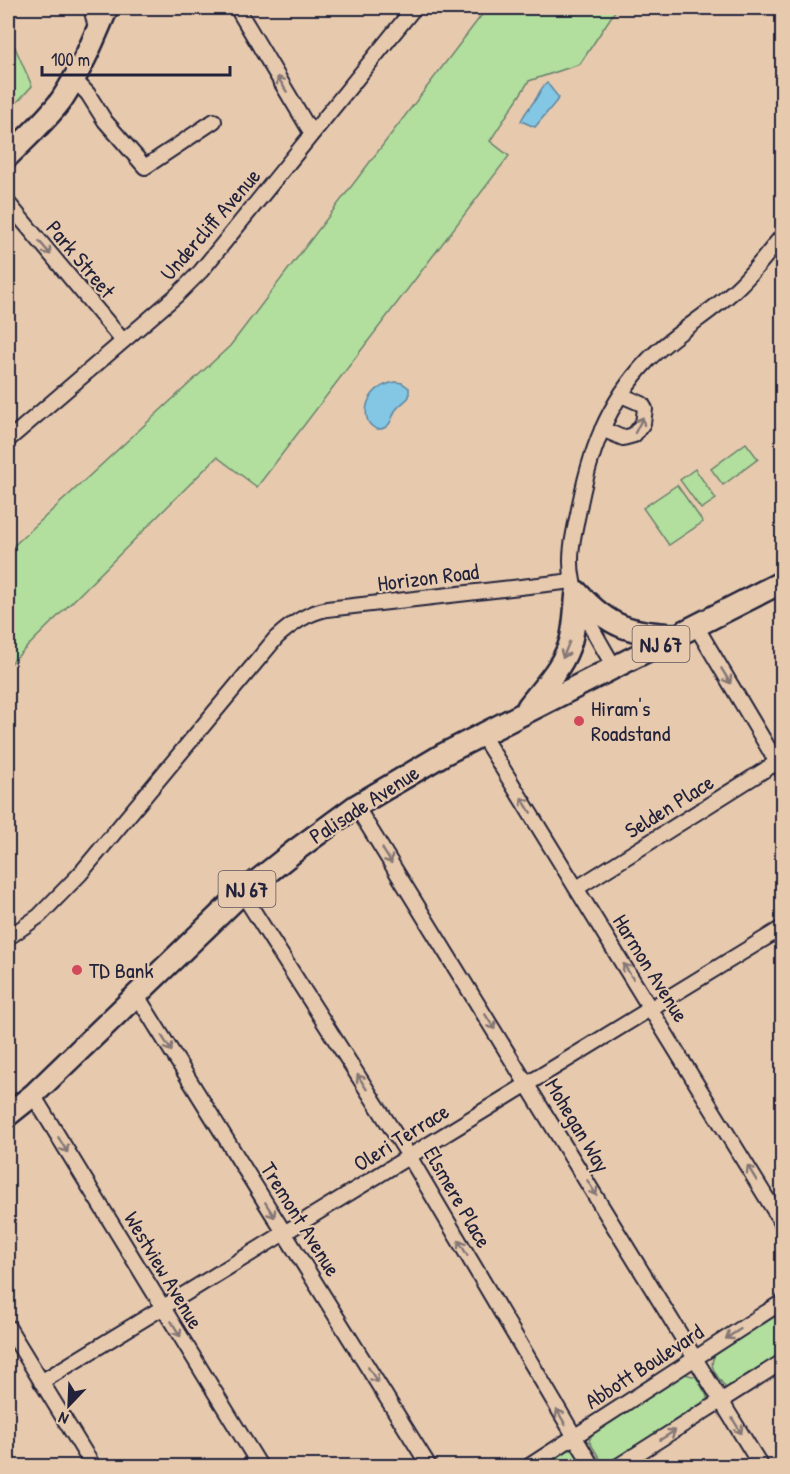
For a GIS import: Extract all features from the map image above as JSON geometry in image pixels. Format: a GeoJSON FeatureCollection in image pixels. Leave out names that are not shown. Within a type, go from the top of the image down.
{"type":"FeatureCollection","features":[{"type":"Feature","properties":{"kind":"main road"},"geometry":{"type":"LineString","coordinates":[[8,156],[42,123],[61,100],[74,79],[107,8]]}},
{"type":"Feature","properties":{"kind":"main road","name":"Palisade Avenue"},"geometry":{"type":"LineString","coordinates":[[8,1115],[33,1095],[242,893],[357,806],[427,763],[783,582]]}},
{"type":"Feature","properties":{"kind":"main road"},"geometry":{"type":"LineString","coordinates":[[575,587],[596,610],[625,628],[642,633],[687,631]]}},
{"type":"Feature","properties":{"kind":"main road"},"geometry":{"type":"LineString","coordinates":[[524,712],[555,672],[565,654],[574,625],[575,587]]}},
{"type":"Feature","properties":{"kind":"street"},"geometry":{"type":"LineString","coordinates":[[91,8],[97,31]]}},
{"type":"Feature","properties":{"kind":"street"},"geometry":{"type":"LineString","coordinates":[[237,8],[312,134]]}},
{"type":"Feature","properties":{"kind":"street","name":"Undercliff Avenue"},"geometry":{"type":"LineString","coordinates":[[9,437],[177,295],[201,271],[414,8]]}},
{"type":"Feature","properties":{"kind":"street"},"geometry":{"type":"LineString","coordinates":[[74,79],[88,94],[105,121],[145,167],[214,121]]}},
{"type":"Feature","properties":{"kind":"street","name":"Park Street"},"geometry":{"type":"LineString","coordinates":[[8,203],[123,341]]}},
{"type":"Feature","properties":{"kind":"street"},"geometry":{"type":"LineString","coordinates":[[614,667],[586,617],[575,587],[571,559],[574,530],[585,475],[602,429],[621,395],[650,359],[670,340],[737,288],[783,236]]}},
{"type":"Feature","properties":{"kind":"street"},"geometry":{"type":"LineString","coordinates":[[602,429],[623,438],[634,435],[643,423],[645,409],[642,404],[621,395]]}},
{"type":"Feature","properties":{"kind":"street","name":"Horizon Road"},"geometry":{"type":"LineString","coordinates":[[8,936],[39,916],[80,874],[276,638],[297,621],[327,609],[575,587]]}},
{"type":"Feature","properties":{"kind":"street"},"geometry":{"type":"LineString","coordinates":[[687,631],[781,764]]}},
{"type":"Feature","properties":{"kind":"street","name":"Harmon Avenue"},"geometry":{"type":"LineString","coordinates":[[482,735],[783,1223]]}},
{"type":"Feature","properties":{"kind":"street","name":"Selden Place"},"geometry":{"type":"LineString","coordinates":[[577,888],[781,764]]}},
{"type":"Feature","properties":{"kind":"street","name":"Mohegan Way"},"geometry":{"type":"LineString","coordinates":[[357,806],[761,1467]]}},
{"type":"Feature","properties":{"kind":"street","name":"Elsmere Place"},"geometry":{"type":"LineString","coordinates":[[242,893],[409,1156],[592,1467]]}},
{"type":"Feature","properties":{"kind":"street","name":"Oleri Terrace"},"geometry":{"type":"LineString","coordinates":[[41,1382],[783,928]]}},
{"type":"Feature","properties":{"kind":"street","name":"Tremont Avenue"},"geometry":{"type":"LineString","coordinates":[[136,994],[429,1467]]}},
{"type":"Feature","properties":{"kind":"street","name":"Westview Avenue"},"geometry":{"type":"LineString","coordinates":[[33,1095],[260,1467]]}},
{"type":"Feature","properties":{"kind":"street","name":"Abbott Boulevard"},"geometry":{"type":"LineString","coordinates":[[529,1467],[783,1302]]}},
{"type":"Feature","properties":{"kind":"street"},"geometry":{"type":"LineString","coordinates":[[8,1327],[93,1467]]}},
{"type":"Feature","properties":{"kind":"street"},"geometry":{"type":"LineString","coordinates":[[618,1467],[783,1362]]}},
{"type":"Feature","properties":{"kind":"green space"},"geometry":{"type":"Polygon","coordinates":[[[487,8],[617,8],[580,64],[529,81],[490,141],[509,156],[257,487],[217,457],[8,666],[8,551],[230,346],[487,8]]]}},
{"type":"Feature","properties":{"kind":"green space"},"geometry":{"type":"Polygon","coordinates":[[[8,35],[32,86],[8,112],[8,35]]]}},
{"type":"Feature","properties":{"kind":"green space"},"geometry":{"type":"Polygon","coordinates":[[[746,443],[758,459],[723,485],[711,469],[746,443]]]}},
{"type":"Feature","properties":{"kind":"green space"},"geometry":{"type":"Polygon","coordinates":[[[695,469],[716,499],[701,509],[680,480],[695,469]]]}},
{"type":"Feature","properties":{"kind":"green space"},"geometry":{"type":"Polygon","coordinates":[[[677,485],[703,522],[669,545],[643,508],[677,485]]]}},
{"type":"Feature","properties":{"kind":"green space"},"geometry":{"type":"Polygon","coordinates":[[[782,1311],[782,1355],[736,1386],[728,1389],[725,1387],[713,1367],[715,1355],[782,1311]]]}},
{"type":"Feature","properties":{"kind":"green space"},"geometry":{"type":"Polygon","coordinates":[[[685,1374],[696,1377],[708,1401],[611,1465],[603,1464],[589,1441],[592,1434],[685,1374]]]}},
{"type":"Feature","properties":{"kind":"green space"},"geometry":{"type":"Polygon","coordinates":[[[567,1449],[574,1451],[583,1466],[540,1466],[567,1449]]]}},
{"type":"Feature","properties":{"kind":"water"},"geometry":{"type":"Polygon","coordinates":[[[547,83],[559,98],[535,127],[521,121],[541,89],[547,83]]]}},
{"type":"Feature","properties":{"kind":"water"},"geometry":{"type":"Polygon","coordinates":[[[396,382],[409,388],[409,397],[394,413],[390,424],[378,429],[368,420],[366,412],[368,402],[373,393],[382,386],[396,382]]]}},
{"type":"Feature","properties":{"kind":"place","name":"Hiram's Roadstand"},"geometry":{"type":"Point","coordinates":[579,721]}},
{"type":"Feature","properties":{"kind":"place","name":"TD Bank"},"geometry":{"type":"Point","coordinates":[77,970]}}]}
